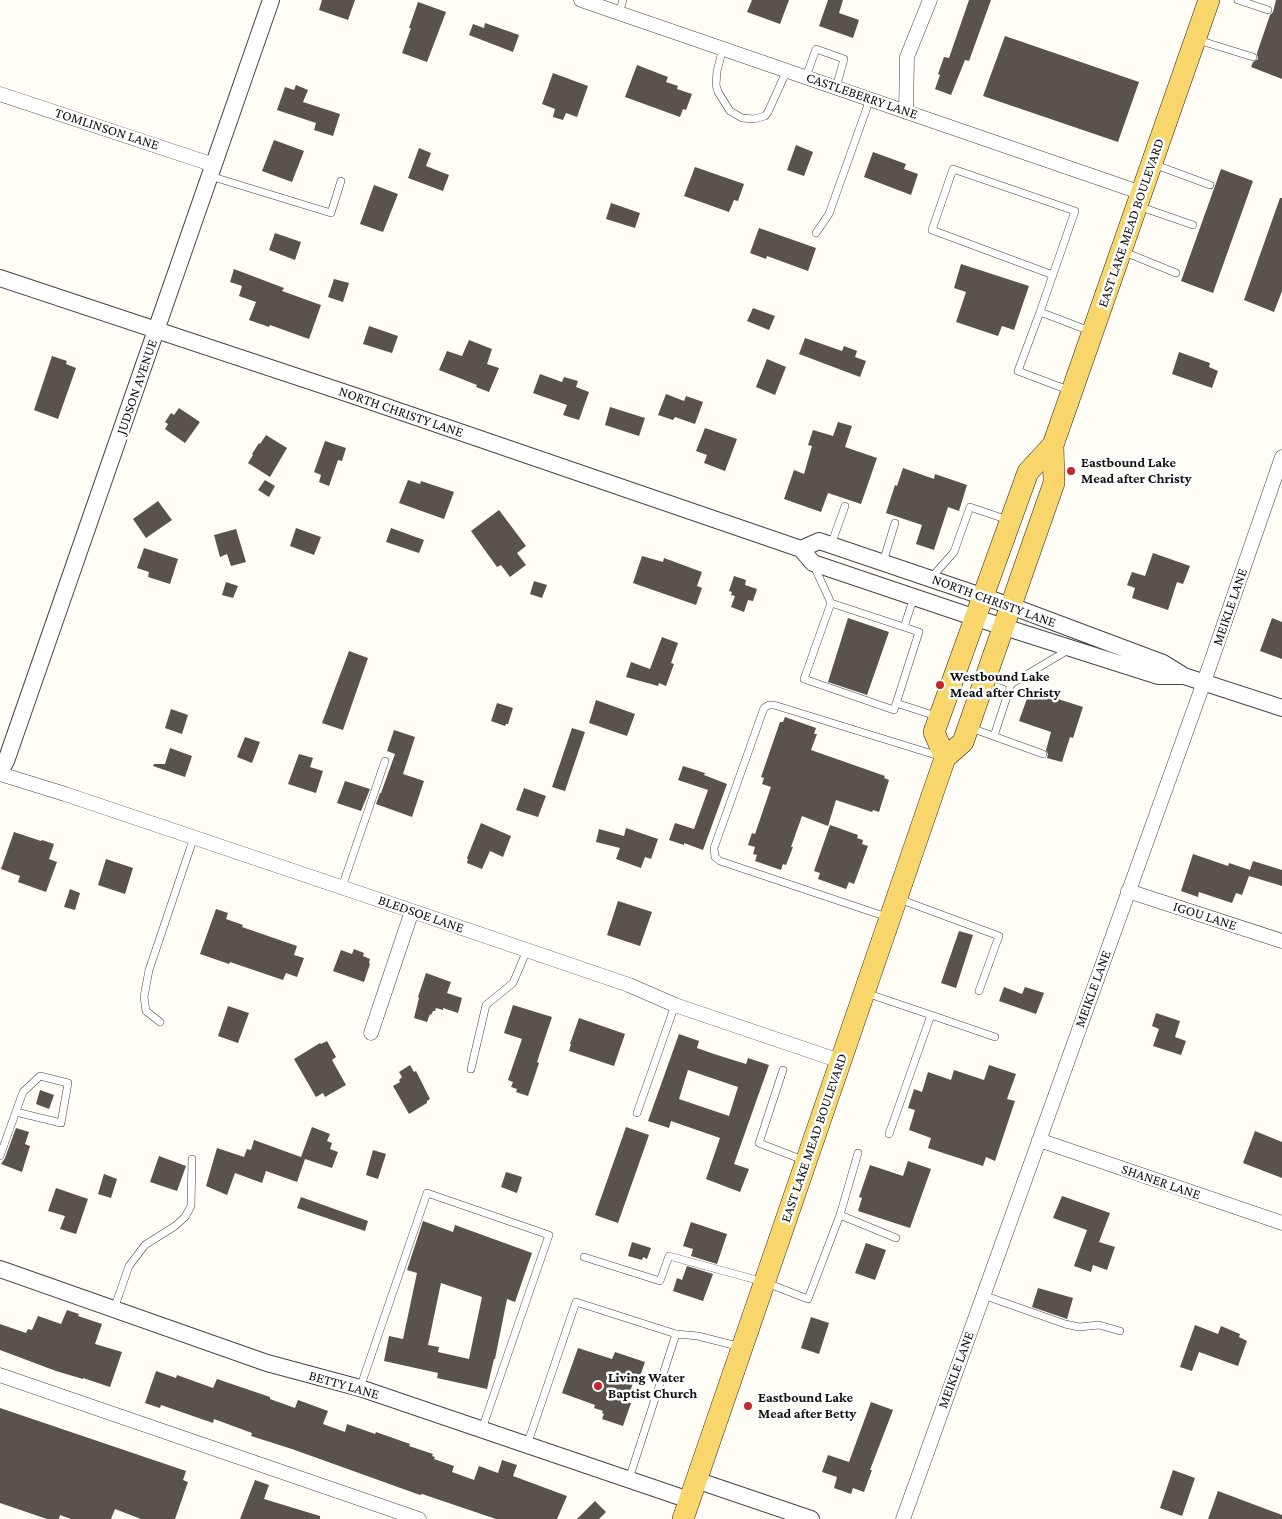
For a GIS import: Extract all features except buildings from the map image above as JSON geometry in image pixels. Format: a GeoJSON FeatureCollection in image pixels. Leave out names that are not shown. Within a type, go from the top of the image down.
{"type":"FeatureCollection","features":[{"type":"Feature","properties":{"kind":"main road","name":"EAST LAKE MEAD BOULEVARD"},"geometry":{"type":"LineString","coordinates":[[686,1510],[944,758],[963,742],[1054,483],[1053,445],[1209,0]]}},
{"type":"Feature","properties":{"kind":"main road","name":"EAST LAKE MEAD BOULEVARD"},"geometry":{"type":"LineString","coordinates":[[944,758],[934,732],[1028,472],[1053,445]]}},
{"type":"Feature","properties":{"kind":"street","name":"CASTLEBERRY LANE"},"geometry":{"type":"LineString","coordinates":[[581,0],[621,6],[723,48],[906,112],[1140,199]]}},
{"type":"Feature","properties":{"kind":"street"},"geometry":{"type":"LineString","coordinates":[[906,112],[907,57],[930,0]]}},
{"type":"Feature","properties":{"kind":"street","name":"JUDSON AVENUE"},"geometry":{"type":"LineString","coordinates":[[0,773],[6,761],[212,170],[268,1]]}},
{"type":"Feature","properties":{"kind":"street","name":"TOMLINSON LANE"},"geometry":{"type":"LineString","coordinates":[[0,94],[212,170]]}},
{"type":"Feature","properties":{"kind":"street","name":"NORTH CHRISTY LANE"},"geometry":{"type":"LineString","coordinates":[[0,278],[374,402],[801,549],[820,541],[931,578],[1163,663],[1184,676],[1282,708]]}},
{"type":"Feature","properties":{"kind":"street","name":"MEIKLE LANE"},"geometry":{"type":"LineString","coordinates":[[903,1519],[1204,682],[1282,457]]}},
{"type":"Feature","properties":{"kind":"street"},"geometry":{"type":"LineString","coordinates":[[801,549],[813,563]]}},
{"type":"Feature","properties":{"kind":"street","name":"NORTH CHRISTY LANE"},"geometry":{"type":"LineString","coordinates":[[813,563],[1003,627],[1158,676],[1184,676]]}},
{"type":"Feature","properties":{"kind":"street","name":"BLEDSOE LANE"},"geometry":{"type":"LineString","coordinates":[[0,773],[527,950],[630,986],[675,1005],[840,1061]]}},
{"type":"Feature","properties":{"kind":"street","name":"IGOU LANE"},"geometry":{"type":"LineString","coordinates":[[1128,891],[1282,941]]}},
{"type":"Feature","properties":{"kind":"street"},"geometry":{"type":"LineString","coordinates":[[371,1033],[412,911]]}},
{"type":"Feature","properties":{"kind":"street","name":"SHANER LANE"},"geometry":{"type":"LineString","coordinates":[[1039,1140],[1282,1224]]}},
{"type":"Feature","properties":{"kind":"street","name":"BETTY LANE"},"geometry":{"type":"LineString","coordinates":[[0,1269],[266,1363],[360,1388],[629,1480],[686,1510]]}},
{"type":"Feature","properties":{"kind":"street"},"geometry":{"type":"LineString","coordinates":[[0,1375],[420,1519]]}},
{"type":"Feature","properties":{"kind":"street"},"geometry":{"type":"LineString","coordinates":[[696,1480],[811,1519]]}},
{"type":"Feature","properties":{"kind":"lane"},"geometry":{"type":"LineString","coordinates":[[1238,0],[1268,10]]}},
{"type":"Feature","properties":{"kind":"lane"},"geometry":{"type":"LineString","coordinates":[[1196,39],[1253,57]]}},
{"type":"Feature","properties":{"kind":"lane"},"geometry":{"type":"LineString","coordinates":[[723,48],[717,71],[716,85],[718,92],[730,111],[742,118],[754,119],[765,116],[787,70]]}},
{"type":"Feature","properties":{"kind":"lane"},"geometry":{"type":"LineString","coordinates":[[806,77],[816,49],[844,59],[836,88]]}},
{"type":"Feature","properties":{"kind":"lane"},"geometry":{"type":"LineString","coordinates":[[816,233],[828,214],[870,99]]}},
{"type":"Feature","properties":{"kind":"lane"},"geometry":{"type":"LineString","coordinates":[[1152,164],[1210,185]]}},
{"type":"Feature","properties":{"kind":"lane"},"geometry":{"type":"LineString","coordinates":[[1053,275],[932,230],[954,169],[1075,211],[1053,275],[1040,312],[1018,371],[1072,392]]}},
{"type":"Feature","properties":{"kind":"lane"},"geometry":{"type":"LineString","coordinates":[[212,170],[331,213],[341,181]]}},
{"type":"Feature","properties":{"kind":"lane"},"geometry":{"type":"LineString","coordinates":[[1140,199],[1193,225]]}},
{"type":"Feature","properties":{"kind":"lane"},"geometry":{"type":"LineString","coordinates":[[1122,251],[1176,273]]}},
{"type":"Feature","properties":{"kind":"lane"},"geometry":{"type":"LineString","coordinates":[[1040,312],[1093,332]]}},
{"type":"Feature","properties":{"kind":"lane"},"geometry":{"type":"LineString","coordinates":[[831,545],[845,506]]}},
{"type":"Feature","properties":{"kind":"lane"},"geometry":{"type":"LineString","coordinates":[[931,578],[954,552],[970,507],[1011,521]]}},
{"type":"Feature","properties":{"kind":"lane"},"geometry":{"type":"LineString","coordinates":[[883,562],[895,523]]}},
{"type":"Feature","properties":{"kind":"lane"},"geometry":{"type":"LineString","coordinates":[[813,563],[831,603],[804,679],[894,710],[919,632],[831,603]]}},
{"type":"Feature","properties":{"kind":"lane"},"geometry":{"type":"LineString","coordinates":[[904,627],[914,597]]}},
{"type":"Feature","properties":{"kind":"lane"},"geometry":{"type":"LineString","coordinates":[[994,736],[1011,684],[1071,648]]}},
{"type":"Feature","properties":{"kind":"lane"},"geometry":{"type":"LineString","coordinates":[[986,676],[1011,684]]}},
{"type":"Feature","properties":{"kind":"lane"},"geometry":{"type":"LineString","coordinates":[[896,703],[940,717]]}},
{"type":"Feature","properties":{"kind":"lane"},"geometry":{"type":"LineString","coordinates":[[889,918],[720,861],[715,857],[714,848],[764,708],[768,705],[774,704],[944,758]]}},
{"type":"Feature","properties":{"kind":"lane"},"geometry":{"type":"LineString","coordinates":[[968,727],[1043,754]]}},
{"type":"Feature","properties":{"kind":"lane"},"geometry":{"type":"LineString","coordinates":[[342,887],[385,761]]}},
{"type":"Feature","properties":{"kind":"lane"},"geometry":{"type":"LineString","coordinates":[[160,1022],[146,1011],[144,997],[152,962],[194,837]]}},
{"type":"Feature","properties":{"kind":"lane"},"geometry":{"type":"LineString","coordinates":[[896,898],[999,936],[979,991]]}},
{"type":"Feature","properties":{"kind":"lane"},"geometry":{"type":"LineString","coordinates":[[471,1069],[486,1005],[513,983],[527,950]]}},
{"type":"Feature","properties":{"kind":"lane"},"geometry":{"type":"LineString","coordinates":[[864,992],[995,1037]]}},
{"type":"Feature","properties":{"kind":"lane"},"geometry":{"type":"LineString","coordinates":[[637,1113],[675,1005]]}},
{"type":"Feature","properties":{"kind":"lane"},"geometry":{"type":"LineString","coordinates":[[889,1134],[931,1016]]}},
{"type":"Feature","properties":{"kind":"lane"},"geometry":{"type":"LineString","coordinates":[[783,1070],[759,1143],[806,1162]]}},
{"type":"Feature","properties":{"kind":"lane"},"geometry":{"type":"LineString","coordinates":[[0,1156],[23,1092],[40,1076],[68,1083],[62,1123],[16,1112]]}},
{"type":"Feature","properties":{"kind":"lane"},"geometry":{"type":"LineString","coordinates":[[584,1258],[660,1281],[669,1256],[764,1282],[808,1299],[840,1215],[858,1154]]}},
{"type":"Feature","properties":{"kind":"lane"},"geometry":{"type":"LineString","coordinates":[[114,1310],[129,1266],[146,1245],[185,1217],[191,1206],[192,1159]]}},
{"type":"Feature","properties":{"kind":"lane"},"geometry":{"type":"LineString","coordinates":[[360,1388],[426,1193],[548,1235],[481,1430]]}},
{"type":"Feature","properties":{"kind":"lane"},"geometry":{"type":"LineString","coordinates":[[840,1215],[896,1238]]}},
{"type":"Feature","properties":{"kind":"lane"},"geometry":{"type":"LineString","coordinates":[[983,1295],[1065,1324],[1079,1327],[1099,1325],[1120,1331]]}},
{"type":"Feature","properties":{"kind":"lane"},"geometry":{"type":"LineString","coordinates":[[527,1445],[576,1302],[676,1334],[698,1336],[742,1348]]}},
{"type":"Feature","properties":{"kind":"lane"},"geometry":{"type":"LineString","coordinates":[[629,1480],[676,1334]]}},
{"type":"Feature","properties":{"kind":"place","name":"Eastbound Lake Mead after Christy"},"geometry":{"type":"Point","coordinates":[1071,471]}},
{"type":"Feature","properties":{"kind":"place","name":"Westbound Lake Mead after Christy"},"geometry":{"type":"Point","coordinates":[940,685]}},
{"type":"Feature","properties":{"kind":"place","name":"Living Water Baptist Church"},"geometry":{"type":"Point","coordinates":[598,1386]}},
{"type":"Feature","properties":{"kind":"place","name":"Eastbound Lake Mead after Betty"},"geometry":{"type":"Point","coordinates":[748,1406]}}]}
